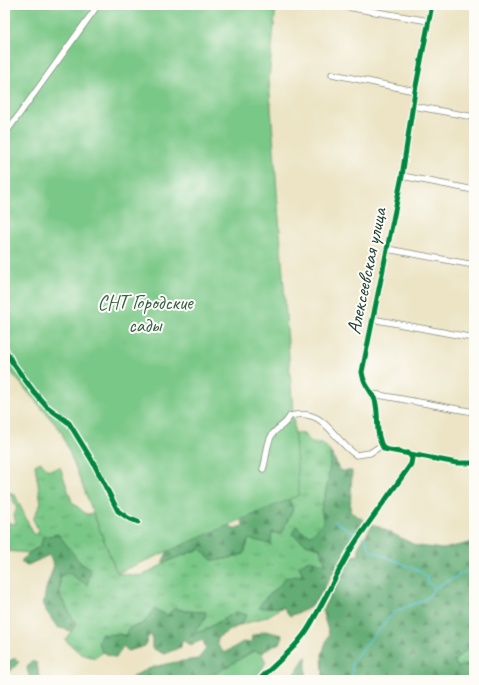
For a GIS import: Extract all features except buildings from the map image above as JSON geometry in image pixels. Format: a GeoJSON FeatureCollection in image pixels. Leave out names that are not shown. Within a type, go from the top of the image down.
{"type":"FeatureCollection","features":[{"type":"Feature","properties":{"kind":"street"},"geometry":{"type":"LineString","coordinates":[[5,134],[98,5]]}},
{"type":"Feature","properties":{"kind":"street"},"geometry":{"type":"LineString","coordinates":[[335,5],[429,21]]}},
{"type":"Feature","properties":{"kind":"street","name":"Алексеевская улица"},"geometry":{"type":"LineString","coordinates":[[382,445],[378,440],[378,415],[373,394],[364,382],[362,372],[402,176],[415,91],[432,5]]}},
{"type":"Feature","properties":{"kind":"street"},"geometry":{"type":"LineString","coordinates":[[332,74],[415,91]]}},
{"type":"Feature","properties":{"kind":"street"},"geometry":{"type":"LineString","coordinates":[[413,106],[474,117]]}},
{"type":"Feature","properties":{"kind":"street"},"geometry":{"type":"LineString","coordinates":[[402,176],[474,190]]}},
{"type":"Feature","properties":{"kind":"street"},"geometry":{"type":"LineString","coordinates":[[387,249],[474,265]]}},
{"type":"Feature","properties":{"kind":"street"},"geometry":{"type":"LineString","coordinates":[[372,319],[474,338]]}},
{"type":"Feature","properties":{"kind":"street"},"geometry":{"type":"LineString","coordinates":[[5,349],[12,362],[38,397],[46,406],[69,423],[93,462],[118,511],[128,518],[138,522]]}},
{"type":"Feature","properties":{"kind":"street"},"geometry":{"type":"LineString","coordinates":[[373,394],[474,412]]}},
{"type":"Feature","properties":{"kind":"street"},"geometry":{"type":"LineString","coordinates":[[263,469],[269,440],[273,433],[287,422],[290,416],[298,414],[314,415],[321,419],[345,448],[356,455],[370,453],[382,445],[384,449],[391,451],[457,463],[474,463]]}},
{"type":"Feature","properties":{"kind":"street"},"geometry":{"type":"LineString","coordinates":[[260,680],[309,627],[352,548],[370,520],[383,506],[411,464],[412,458],[408,453]]}},
{"type":"Feature","properties":{"kind":"green space","name":"СНТ Городские сады"},"geometry":{"type":"Polygon","coordinates":[[[5,5],[276,5],[269,80],[299,495],[117,573],[61,431],[5,365],[5,5]]]}},
{"type":"Feature","properties":{"kind":"green space"},"geometry":{"type":"Polygon","coordinates":[[[288,432],[304,434],[311,442],[323,443],[331,453],[328,482],[321,510],[324,522],[311,535],[304,533],[296,526],[306,544],[320,548],[322,556],[328,565],[299,566],[303,575],[272,592],[263,602],[260,608],[283,607],[266,617],[240,625],[247,615],[236,612],[203,631],[192,634],[205,612],[185,611],[175,608],[167,616],[129,628],[125,636],[117,633],[98,642],[102,652],[95,658],[81,654],[65,640],[76,624],[60,596],[60,577],[67,571],[91,569],[81,564],[58,534],[29,553],[5,551],[5,520],[9,523],[16,524],[14,515],[17,508],[9,492],[15,495],[34,535],[39,532],[33,519],[41,503],[35,465],[41,462],[49,470],[60,467],[72,502],[86,514],[93,513],[117,573],[141,576],[179,556],[201,549],[212,560],[226,559],[244,554],[249,539],[272,532],[281,534],[293,509],[276,469],[288,432]]]}},
{"type":"Feature","properties":{"kind":"green space"},"geometry":{"type":"Polygon","coordinates":[[[331,453],[341,471],[352,471],[350,512],[364,520],[317,600],[309,608],[290,616],[283,607],[259,608],[264,600],[279,586],[284,578],[303,575],[299,566],[309,560],[327,565],[320,548],[306,544],[292,534],[296,526],[304,533],[311,535],[324,522],[321,510],[328,482],[331,453]]]}},
{"type":"Feature","properties":{"kind":"green space"},"geometry":{"type":"Polygon","coordinates":[[[282,484],[293,509],[281,534],[272,532],[271,544],[249,539],[245,547],[244,554],[226,559],[212,560],[200,549],[162,563],[168,551],[230,524],[233,529],[243,526],[242,519],[266,509],[282,484]]]}},
{"type":"Feature","properties":{"kind":"green space"},"geometry":{"type":"Polygon","coordinates":[[[373,524],[417,546],[443,549],[474,542],[474,643],[454,661],[458,668],[474,661],[474,680],[323,680],[322,654],[329,634],[322,610],[352,556],[359,555],[359,546],[373,524]]]}},
{"type":"Feature","properties":{"kind":"green space"},"geometry":{"type":"Polygon","coordinates":[[[58,534],[81,564],[91,569],[87,585],[67,572],[60,577],[60,596],[76,624],[71,631],[57,627],[43,606],[46,589],[54,565],[49,555],[26,566],[21,561],[29,553],[40,547],[43,537],[58,534]]]}},
{"type":"Feature","properties":{"kind":"green space"},"geometry":{"type":"Polygon","coordinates":[[[175,608],[185,611],[206,612],[204,621],[193,633],[203,631],[236,612],[247,615],[240,625],[218,637],[217,644],[224,653],[243,642],[251,643],[252,636],[265,631],[282,635],[281,642],[261,653],[254,651],[215,674],[196,679],[129,680],[144,671],[162,665],[198,659],[206,649],[203,640],[190,645],[182,640],[181,647],[164,654],[152,648],[152,634],[148,637],[145,646],[128,651],[123,646],[116,658],[102,652],[98,642],[101,634],[125,636],[129,628],[144,623],[154,609],[167,615],[175,608]]]}},
{"type":"Feature","properties":{"kind":"green space"},"geometry":{"type":"Polygon","coordinates":[[[474,643],[474,661],[458,668],[454,661],[474,643]]]}},
{"type":"Feature","properties":{"kind":"green space"},"geometry":{"type":"Polygon","coordinates":[[[254,651],[261,653],[266,662],[255,680],[188,680],[215,674],[254,651]]]}},
{"type":"Feature","properties":{"kind":"green space"},"geometry":{"type":"Polygon","coordinates":[[[306,656],[306,680],[291,680],[306,656]]]}},
{"type":"Feature","properties":{"kind":"green space"},"geometry":{"type":"Polygon","coordinates":[[[15,658],[19,662],[5,677],[5,663],[15,658]]]}},
{"type":"Feature","properties":{"kind":"green space"},"geometry":{"type":"Polygon","coordinates":[[[31,661],[37,663],[39,676],[42,680],[30,680],[27,668],[31,661]]]}},
{"type":"Feature","properties":{"kind":"waterway"},"geometry":{"type":"LineString","coordinates":[[334,521],[359,535]]}},
{"type":"Feature","properties":{"kind":"waterway"},"geometry":{"type":"LineString","coordinates":[[362,536],[366,539],[370,550],[420,571],[427,578],[427,582],[435,588],[474,567]]}},
{"type":"Feature","properties":{"kind":"waterway"},"geometry":{"type":"LineString","coordinates":[[352,680],[352,661],[395,611],[425,600],[435,589]]}},
{"type":"Feature","properties":{"kind":"cycle path"},"geometry":{"type":"LineString","coordinates":[[432,5],[415,91],[402,176],[362,372],[364,381],[375,400],[379,437],[384,449],[457,463],[474,463]]}},
{"type":"Feature","properties":{"kind":"cycle path"},"geometry":{"type":"LineString","coordinates":[[5,349],[12,362],[46,406],[69,423],[93,462],[118,511],[128,518],[138,522]]}},
{"type":"Feature","properties":{"kind":"cycle path"},"geometry":{"type":"LineString","coordinates":[[259,680],[292,648],[309,627],[353,546],[411,464],[412,458],[408,453]]}}]}
